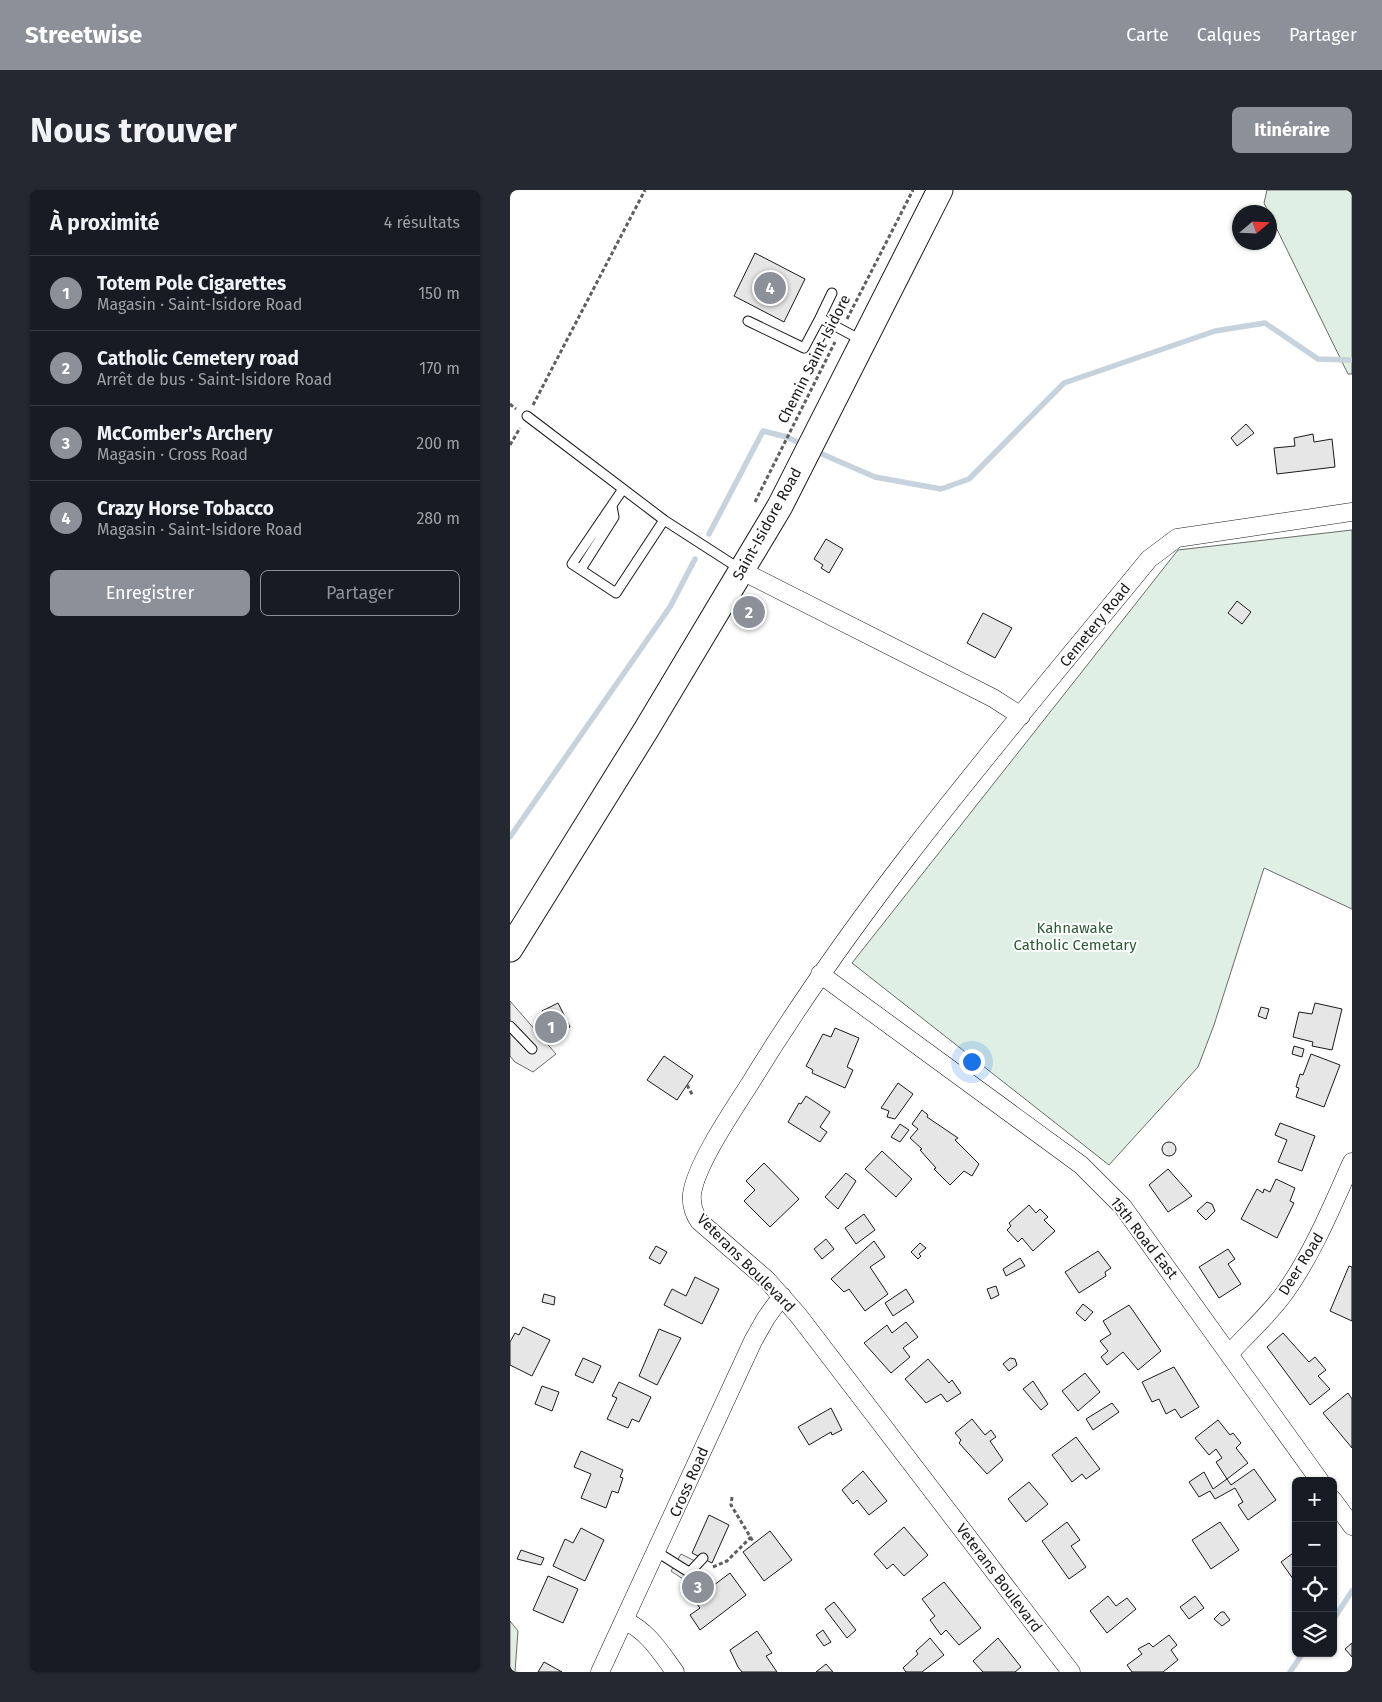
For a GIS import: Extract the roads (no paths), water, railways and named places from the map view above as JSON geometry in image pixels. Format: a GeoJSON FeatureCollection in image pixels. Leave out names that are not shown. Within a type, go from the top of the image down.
{"type":"FeatureCollection","features":[{"type":"Feature","properties":{"kind":"street","name":"Saint-Isidore Road"},"geometry":{"type":"LineString","coordinates":[[510,949],[780,506],[940,190]]}},
{"type":"Feature","properties":{"kind":"street","name":"Cemetery Road"},"geometry":{"type":"LineString","coordinates":[[909,857],[1021,716],[1150,559],[1177,538],[1352,512]]}},
{"type":"Feature","properties":{"kind":"street"},"geometry":{"type":"LineString","coordinates":[[742,571],[992,698],[1021,716]]}},
{"type":"Feature","properties":{"kind":"street","name":"Veterans Boulevard"},"geometry":{"type":"LineString","coordinates":[[909,857],[820,974],[728,1119],[702,1168],[692,1194],[693,1210],[699,1220],[752,1266],[782,1296],[1071,1672]]}},
{"type":"Feature","properties":{"kind":"street","name":"15th Road East"},"geometry":{"type":"LineString","coordinates":[[820,974],[1081,1164],[1123,1207],[1230,1353],[1317,1477]]}},
{"type":"Feature","properties":{"kind":"street","name":"Deer Road"},"geometry":{"type":"LineString","coordinates":[[1230,1353],[1285,1293],[1304,1264],[1352,1162]]}},
{"type":"Feature","properties":{"kind":"street","name":"Cross Road"},"geometry":{"type":"LineString","coordinates":[[600,1672],[626,1621],[753,1340],[782,1296]]}},
{"type":"Feature","properties":{"kind":"street"},"geometry":{"type":"LineString","coordinates":[[1337,1505],[1352,1526]]}},
{"type":"Feature","properties":{"kind":"street"},"geometry":{"type":"LineString","coordinates":[[626,1621],[641,1629],[648,1636],[675,1672]]}},
{"type":"Feature","properties":{"kind":"lane"},"geometry":{"type":"LineString","coordinates":[[748,321],[804,348],[832,293]]}},
{"type":"Feature","properties":{"kind":"lane"},"geometry":{"type":"LineString","coordinates":[[820,318],[864,341]]}},
{"type":"Feature","properties":{"kind":"lane"},"geometry":{"type":"LineString","coordinates":[[527,416],[664,520],[742,571]]}},
{"type":"Feature","properties":{"kind":"lane"},"geometry":{"type":"LineString","coordinates":[[623,489],[572,564],[616,592],[664,520]]}},
{"type":"Feature","properties":{"kind":"lane"},"geometry":{"type":"LineString","coordinates":[[510,1026],[532,1049]]}},
{"type":"Feature","properties":{"kind":"lane"},"geometry":{"type":"LineString","coordinates":[[657,1552],[691,1573],[703,1558]]}},
{"type":"Feature","properties":{"kind":"waterway"},"geometry":{"type":"LineString","coordinates":[[815,451],[875,477],[941,489],[969,479],[1064,383],[1215,331],[1265,323],[1318,359],[1352,360]]}},
{"type":"Feature","properties":{"kind":"waterway"},"geometry":{"type":"LineString","coordinates":[[709,534],[763,431],[787,437],[805,446]]}},
{"type":"Feature","properties":{"kind":"waterway"},"geometry":{"type":"LineString","coordinates":[[510,837],[670,607],[695,559]]}},
{"type":"Feature","properties":{"kind":"waterway"},"geometry":{"type":"LineString","coordinates":[[1337,1614],[1352,1591]]}},
{"type":"Feature","properties":{"kind":"waterway"},"geometry":{"type":"LineString","coordinates":[[1290,1672],[1300,1657]]}},
{"type":"Feature","properties":{"kind":"place","name":"Crazy Horse Tobacco"},"geometry":{"type":"Point","coordinates":[770,288]}},
{"type":"Feature","properties":{"kind":"place","name":"Catholic Cemetery road"},"geometry":{"type":"Point","coordinates":[749,612]}},
{"type":"Feature","properties":{"kind":"place","name":"Totem Pole Cigarettes"},"geometry":{"type":"Point","coordinates":[551,1027]}},
{"type":"Feature","properties":{"kind":"place","name":"McComber's Archery"},"geometry":{"type":"Point","coordinates":[698,1587]}},
{"type":"Feature","properties":{"kind":"park label","name":"Kahnawake Catholic Cemetary"},"geometry":{"type":"Point","coordinates":[1075,936]}}]}
